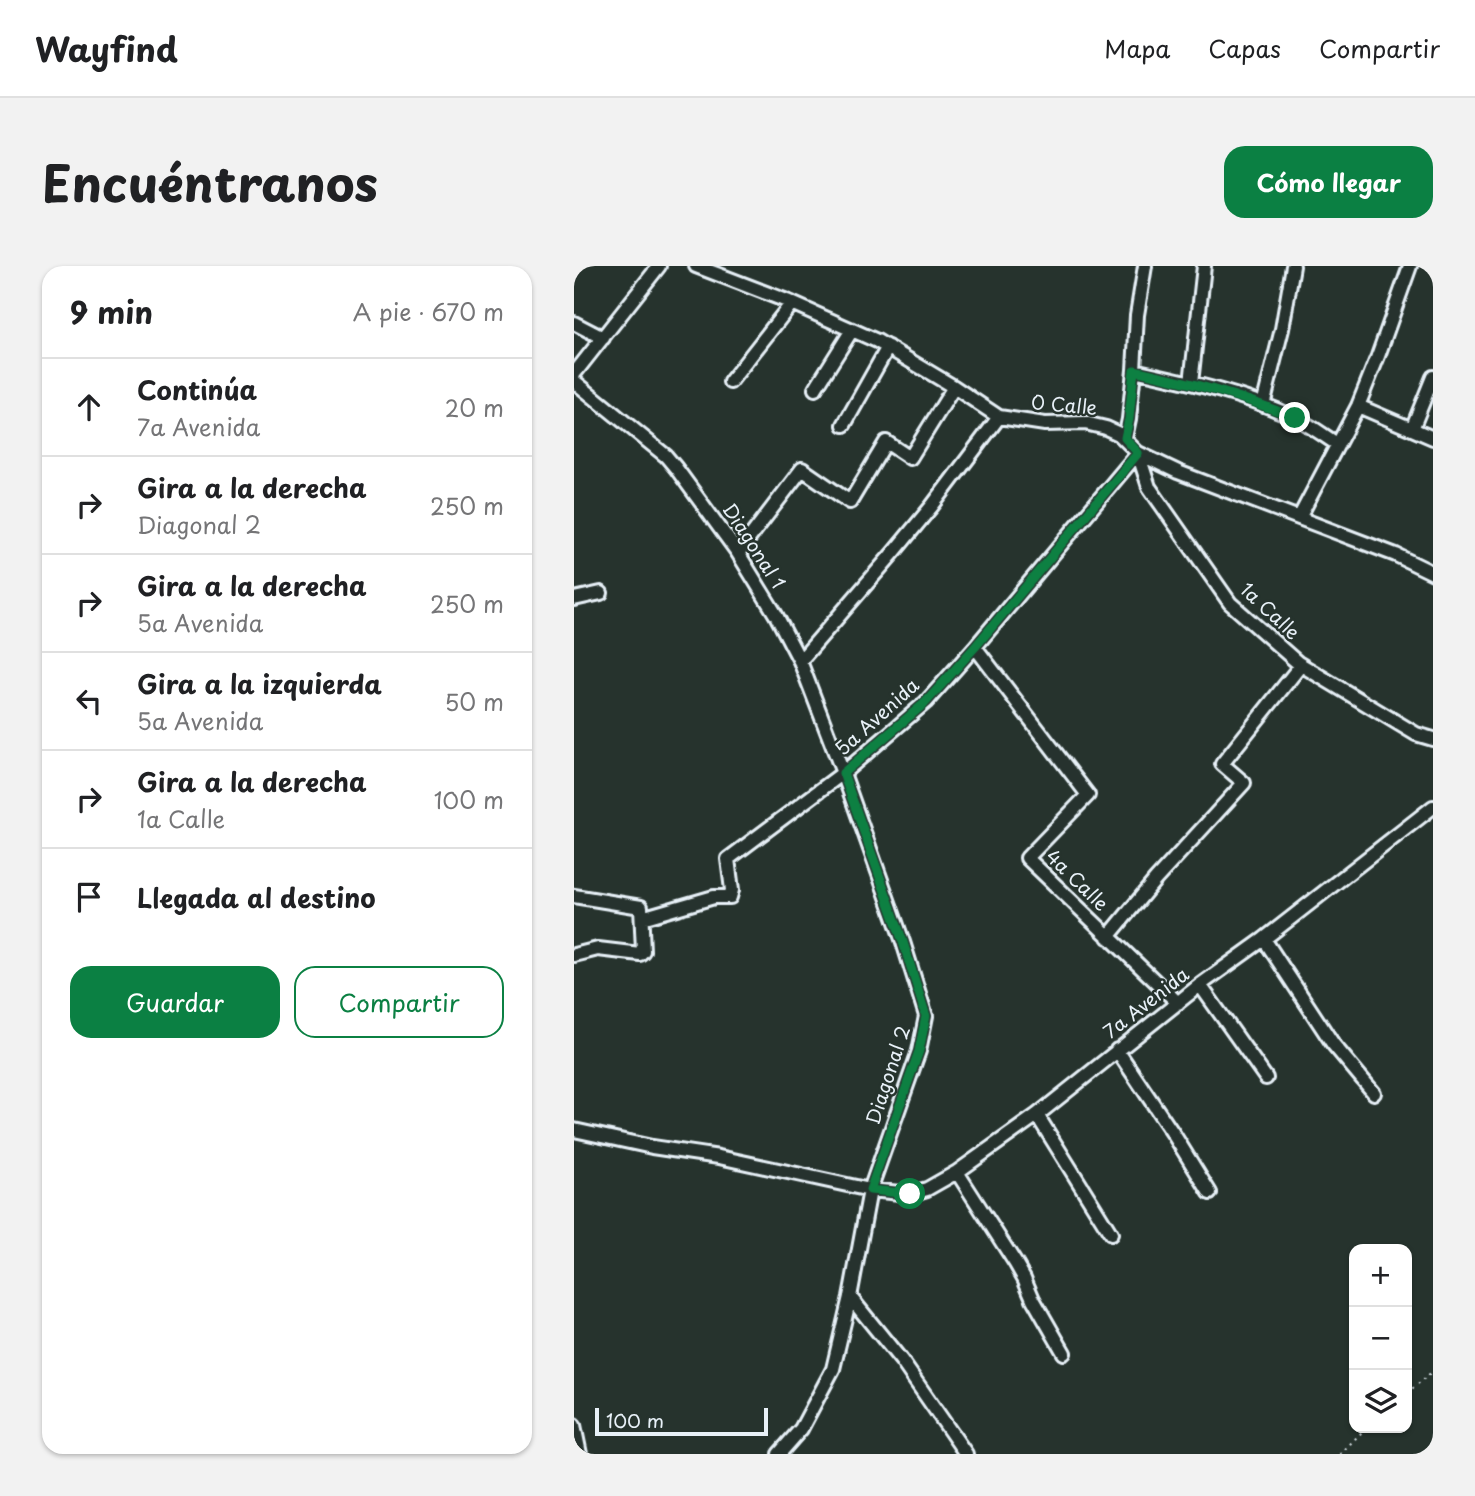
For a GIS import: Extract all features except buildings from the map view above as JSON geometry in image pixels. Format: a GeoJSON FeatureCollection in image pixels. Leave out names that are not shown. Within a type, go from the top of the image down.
{"type":"FeatureCollection","features":[{"type":"Feature","properties":{"kind":"street"},"geometry":{"type":"LineString","coordinates":[[574,374],[659,266]]}},
{"type":"Feature","properties":{"kind":"street","name":"0 Calle"},"geometry":{"type":"LineString","coordinates":[[696,266],[792,303],[888,347],[999,416],[1045,424],[1085,423],[1106,428],[1125,438],[1138,453],[1178,472],[1396,555],[1433,573]]}},
{"type":"Feature","properties":{"kind":"street"},"geometry":{"type":"LineString","coordinates":[[1125,438],[1134,370],[1137,315],[1145,266]]}},
{"type":"Feature","properties":{"kind":"street"},"geometry":{"type":"LineString","coordinates":[[1191,383],[1204,266]]}},
{"type":"Feature","properties":{"kind":"street"},"geometry":{"type":"LineString","coordinates":[[1264,405],[1293,266]]}},
{"type":"Feature","properties":{"kind":"street"},"geometry":{"type":"LineString","coordinates":[[1298,518],[1358,405],[1410,266]]}},
{"type":"Feature","properties":{"kind":"street"},"geometry":{"type":"LineString","coordinates":[[730,382],[792,303]]}},
{"type":"Feature","properties":{"kind":"street"},"geometry":{"type":"LineString","coordinates":[[574,323],[603,338]]}},
{"type":"Feature","properties":{"kind":"street"},"geometry":{"type":"LineString","coordinates":[[815,389],[852,330]]}},
{"type":"Feature","properties":{"kind":"street"},"geometry":{"type":"LineString","coordinates":[[844,425],[888,347]]}},
{"type":"Feature","properties":{"kind":"street"},"geometry":{"type":"LineString","coordinates":[[1134,370],[1191,383],[1264,405],[1303,422],[1337,444]]}},
{"type":"Feature","properties":{"kind":"street"},"geometry":{"type":"LineString","coordinates":[[1412,429],[1433,377]]}},
{"type":"Feature","properties":{"kind":"street","name":"Diagonal 1"},"geometry":{"type":"LineString","coordinates":[[574,381],[666,456],[738,553],[800,661],[843,773]]}},
{"type":"Feature","properties":{"kind":"street"},"geometry":{"type":"LineString","coordinates":[[738,553],[802,469],[850,502],[886,442],[910,458],[954,387]]}},
{"type":"Feature","properties":{"kind":"street"},"geometry":{"type":"LineString","coordinates":[[1358,405],[1433,438]]}},
{"type":"Feature","properties":{"kind":"street"},"geometry":{"type":"LineString","coordinates":[[800,661],[902,543],[999,416]]}},
{"type":"Feature","properties":{"kind":"street","name":"5a Avenida"},"geometry":{"type":"LineString","coordinates":[[642,918],[714,897],[730,897],[732,890],[728,859],[843,773],[926,702],[1138,453]]}},
{"type":"Feature","properties":{"kind":"street","name":"1a Calle"},"geometry":{"type":"LineString","coordinates":[[1138,453],[1149,487],[1230,603],[1301,665],[1416,734],[1433,739]]}},
{"type":"Feature","properties":{"kind":"street"},"geometry":{"type":"LineString","coordinates":[[574,599],[601,593]]}},
{"type":"Feature","properties":{"kind":"street","name":"4a Calle"},"geometry":{"type":"LineString","coordinates":[[975,647],[1088,795],[1027,858],[1178,1003]]}},
{"type":"Feature","properties":{"kind":"street"},"geometry":{"type":"LineString","coordinates":[[1108,937],[1156,879],[1244,783],[1222,764],[1301,665]]}},
{"type":"Feature","properties":{"kind":"street","name":"Diagonal 2"},"geometry":{"type":"LineString","coordinates":[[779,1454],[802,1429],[833,1369],[870,1190],[919,1051],[926,1016],[903,942],[843,773]]}},
{"type":"Feature","properties":{"kind":"street","name":"7a Avenida"},"geometry":{"type":"LineString","coordinates":[[574,1130],[652,1147],[719,1157],[870,1190],[910,1194],[927,1189],[957,1172],[1037,1115],[1200,985],[1264,939],[1433,807]]}},
{"type":"Feature","properties":{"kind":"street"},"geometry":{"type":"LineString","coordinates":[[574,896],[639,905],[642,908],[643,951],[640,954],[598,949],[574,955]]}},
{"type":"Feature","properties":{"kind":"street"},"geometry":{"type":"LineString","coordinates":[[1264,939],[1334,1044],[1374,1093]]}},
{"type":"Feature","properties":{"kind":"street"},"geometry":{"type":"LineString","coordinates":[[1200,985],[1266,1078]]}},
{"type":"Feature","properties":{"kind":"street"},"geometry":{"type":"LineString","coordinates":[[1117,1050],[1210,1193]]}},
{"type":"Feature","properties":{"kind":"street"},"geometry":{"type":"LineString","coordinates":[[1037,1115],[1111,1234]]}},
{"type":"Feature","properties":{"kind":"street"},"geometry":{"type":"LineString","coordinates":[[957,1172],[1016,1264],[1064,1353]]}},
{"type":"Feature","properties":{"kind":"street"},"geometry":{"type":"LineString","coordinates":[[850,1297],[901,1360],[966,1454]]}},
{"type":"Feature","properties":{"kind":"street"},"geometry":{"type":"LineString","coordinates":[[574,1425],[580,1454]]}},
{"type":"Feature","properties":{"kind":"path"},"geometry":{"type":"LineString","coordinates":[[1412,1388],[1433,1371]]}},
{"type":"Feature","properties":{"kind":"path"},"geometry":{"type":"LineString","coordinates":[[1340,1454],[1361,1433]]}},
{"type":"Feature","properties":{"kind":"route"},"geometry":{"type":"LineString","coordinates":[[910,1194],[870,1190],[919,1051],[926,1016],[903,942],[843,773],[926,702],[1138,453],[1125,438],[1134,370],[1191,383],[1264,405],[1295,418]]}}]}
